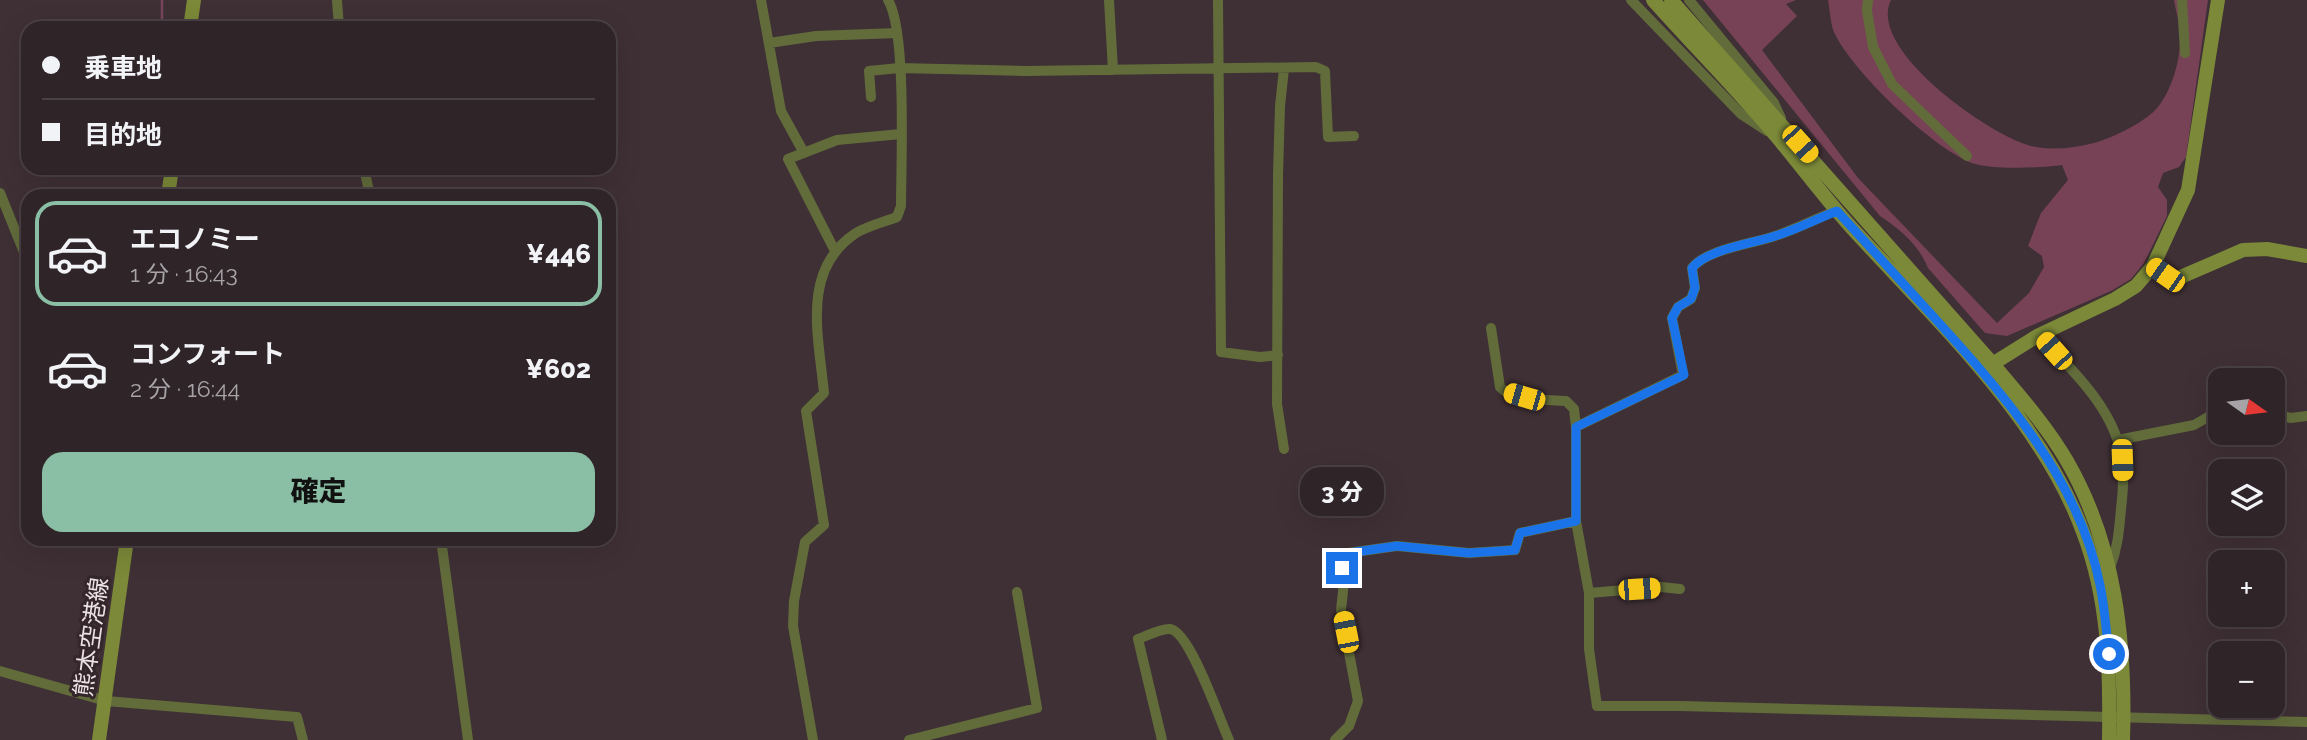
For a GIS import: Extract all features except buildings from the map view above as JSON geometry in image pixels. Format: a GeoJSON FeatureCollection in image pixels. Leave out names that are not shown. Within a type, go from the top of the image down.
{"type":"FeatureCollection","features":[{"type":"Feature","properties":{"kind":"street"},"geometry":{"type":"LineString","coordinates":[[191,21],[194,0]]}},
{"type":"Feature","properties":{"kind":"street"},"geometry":{"type":"LineString","coordinates":[[337,0],[338,21]]}},
{"type":"Feature","properties":{"kind":"street"},"geometry":{"type":"LineString","coordinates":[[761,0],[781,111],[804,153]]}},
{"type":"Feature","properties":{"kind":"street"},"geometry":{"type":"LineString","coordinates":[[813,740],[793,626],[805,542],[824,525],[806,411],[824,393],[817,305],[820,279],[835,251],[858,232],[897,217],[901,206],[897,33],[888,0]]}},
{"type":"Feature","properties":{"kind":"street"},"geometry":{"type":"LineString","coordinates":[[1109,0],[1113,70]]}},
{"type":"Feature","properties":{"kind":"street"},"geometry":{"type":"LineString","coordinates":[[1218,0],[1221,352],[1260,357],[1279,355]]}},
{"type":"Feature","properties":{"kind":"street"},"geometry":{"type":"LineString","coordinates":[[1631,0],[1741,114],[1781,132]]}},
{"type":"Feature","properties":{"kind":"street"},"geometry":{"type":"LineString","coordinates":[[1653,0],[1781,132],[1837,211],[2042,424],[2067,461],[2096,524],[2110,568],[2119,624],[2117,717],[2109,740]]}},
{"type":"Feature","properties":{"kind":"street"},"geometry":{"type":"LineString","coordinates":[[1671,0],[1781,132],[1987,367],[2031,433],[2060,482],[2083,530],[2100,584],[2117,717],[2123,740]]}},
{"type":"Feature","properties":{"kind":"street"},"geometry":{"type":"LineString","coordinates":[[1689,0],[1774,103],[1781,132]]}},
{"type":"Feature","properties":{"kind":"street"},"geometry":{"type":"LineString","coordinates":[[1868,0],[1872,47],[1892,84],[1967,156]]}},
{"type":"Feature","properties":{"kind":"street"},"geometry":{"type":"LineString","coordinates":[[2182,0],[2185,53]]}},
{"type":"Feature","properties":{"kind":"street"},"geometry":{"type":"LineString","coordinates":[[1987,367],[2039,335],[2115,299],[2136,286],[2153,266],[2188,190],[2218,0]]}},
{"type":"Feature","properties":{"kind":"street"},"geometry":{"type":"LineString","coordinates":[[769,43],[816,36],[897,33]]}},
{"type":"Feature","properties":{"kind":"street"},"geometry":{"type":"LineString","coordinates":[[871,97],[869,71],[899,68],[1025,71],[1316,67],[1325,71],[1328,137],[1354,136]]}},
{"type":"Feature","properties":{"kind":"street"},"geometry":{"type":"LineString","coordinates":[[1284,69],[1278,175],[1277,404],[1284,449]]}},
{"type":"Feature","properties":{"kind":"street"},"geometry":{"type":"LineString","coordinates":[[835,251],[788,159],[837,140],[901,134]]}},
{"type":"Feature","properties":{"kind":"street"},"geometry":{"type":"LineString","coordinates":[[0,193],[21,245]]}},
{"type":"Feature","properties":{"kind":"street"},"geometry":{"type":"LineString","coordinates":[[1576,427],[1684,375],[1672,318],[1678,307],[1691,299],[1695,288],[1692,268],[1697,262],[1777,236],[1837,211]]}},
{"type":"Feature","properties":{"kind":"street"},"geometry":{"type":"LineString","coordinates":[[2153,266],[2176,279],[2243,250],[2267,249],[2306,254]]}},
{"type":"Feature","properties":{"kind":"street"},"geometry":{"type":"LineString","coordinates":[[1491,328],[1500,387],[1504,392],[1566,401],[1574,409],[1576,521],[1588,593],[1589,649],[1597,706],[2307,722]]}},
{"type":"Feature","properties":{"kind":"street"},"geometry":{"type":"LineString","coordinates":[[2039,335],[2084,383],[2105,414],[2118,440],[2122,460],[2122,497],[2118,547],[2110,568]]}},
{"type":"Feature","properties":{"kind":"street"},"geometry":{"type":"LineString","coordinates":[[2286,417],[2307,416]]}},
{"type":"Feature","properties":{"kind":"street"},"geometry":{"type":"LineString","coordinates":[[2118,440],[2194,425],[2208,417]]}},
{"type":"Feature","properties":{"kind":"street"},"geometry":{"type":"LineString","coordinates":[[1335,740],[1349,726],[1358,701],[1341,610],[1344,582],[1341,554],[1397,546],[1469,553],[1515,550],[1520,533],[1576,521]]}},
{"type":"Feature","properties":{"kind":"street","name":"熊本空港線"},"geometry":{"type":"LineString","coordinates":[[99,740],[126,546]]}},
{"type":"Feature","properties":{"kind":"street"},"geometry":{"type":"LineString","coordinates":[[442,546],[468,740]]}},
{"type":"Feature","properties":{"kind":"street"},"geometry":{"type":"LineString","coordinates":[[1588,593],[1661,587],[1680,589]]}},
{"type":"Feature","properties":{"kind":"street"},"geometry":{"type":"LineString","coordinates":[[909,740],[1037,708],[1017,593]]}},
{"type":"Feature","properties":{"kind":"street"},"geometry":{"type":"LineString","coordinates":[[1162,740],[1138,639],[1169,629],[1178,632],[1206,679],[1216,712],[1229,740]]}},
{"type":"Feature","properties":{"kind":"street"},"geometry":{"type":"LineString","coordinates":[[0,671],[106,701],[297,717],[303,740]]}},
{"type":"Feature","properties":{"kind":"shaded area"},"geometry":{"type":"Polygon","coordinates":[[[1703,0],[1796,0],[1786,4],[1797,16],[1762,50],[1858,178],[1997,323],[2029,293],[2044,267],[2042,256],[2028,246],[2041,213],[2068,180],[2062,165],[1991,167],[1972,163],[1936,142],[1894,106],[1843,48],[1834,32],[1828,0],[1891,0],[1888,20],[1897,42],[1913,65],[1936,88],[1988,126],[2012,139],[2039,148],[2055,149],[2101,141],[2128,129],[2153,113],[2167,92],[2177,64],[2180,32],[2174,0],[2208,0],[2186,157],[2179,167],[2163,173],[2158,187],[2167,200],[2167,216],[2144,263],[2131,279],[2111,291],[2007,336],[1985,333],[1928,268],[1914,245],[1902,232],[1880,216],[1703,0]]]}},
{"type":"Feature","properties":{"kind":"waterway"},"geometry":{"type":"LineString","coordinates":[[162,0],[162,21]]}},
{"type":"Feature","properties":{"kind":"route"},"geometry":{"type":"LineString","coordinates":[[1342,568],[1341,554],[1397,546],[1469,553],[1515,550],[1520,533],[1576,521],[1576,427],[1684,375],[1672,318],[1678,307],[1691,299],[1695,288],[1692,268],[1697,262],[1777,236],[1837,211],[1983,372],[2031,433],[2060,482],[2083,530],[2100,584],[2109,654]]}}]}
